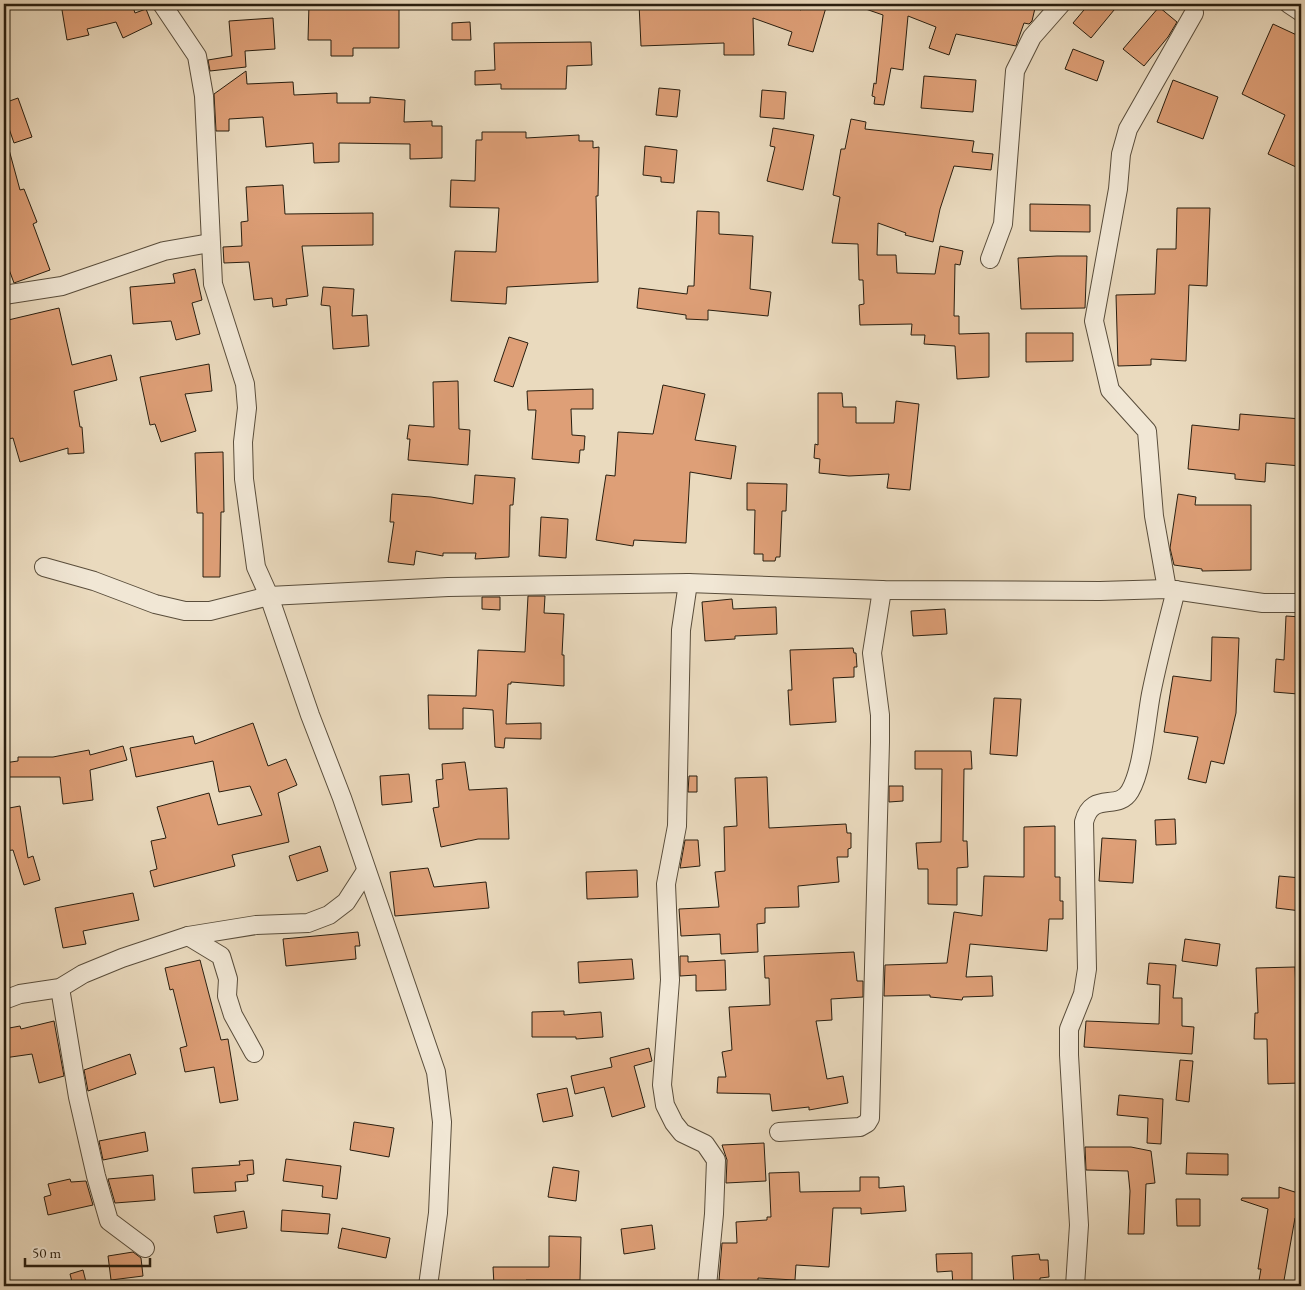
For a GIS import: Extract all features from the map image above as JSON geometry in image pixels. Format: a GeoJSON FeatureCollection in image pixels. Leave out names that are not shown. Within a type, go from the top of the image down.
{"type":"FeatureCollection","features":[{"type":"Feature","properties":{"kind":"street"},"geometry":{"type":"LineString","coordinates":[[162,4],[197,56],[204,96],[213,284],[245,384],[244,451],[248,517],[256,567],[269,596],[310,715],[342,798],[366,871],[403,971],[436,1072],[442,1122],[438,1212],[428,1286]]}},
{"type":"Feature","properties":{"kind":"street"},"geometry":{"type":"LineString","coordinates":[[990,258],[1003,224],[1015,71],[1032,37],[1061,4]]}},
{"type":"Feature","properties":{"kind":"street"},"geometry":{"type":"LineString","coordinates":[[1289,4],[1301,12]]}},
{"type":"Feature","properties":{"kind":"street"},"geometry":{"type":"LineString","coordinates":[[1075,1286],[1079,1225],[1069,1055],[1070,1029],[1083,994],[1087,969],[1084,822],[1087,810],[1094,805],[1122,799],[1130,793],[1136,778],[1171,590],[1154,516],[1147,431],[1110,390],[1094,321],[1118,188],[1120,154],[1128,129],[1194,13]]}},
{"type":"Feature","properties":{"kind":"street"},"geometry":{"type":"LineString","coordinates":[[4,295],[62,286],[164,251],[210,243]]}},
{"type":"Feature","properties":{"kind":"street"},"geometry":{"type":"LineString","coordinates":[[44,566],[94,581],[155,604],[185,611],[210,611],[269,596],[448,587],[688,583],[882,590],[1171,590],[1263,603],[1301,603]]}},
{"type":"Feature","properties":{"kind":"street"},"geometry":{"type":"LineString","coordinates":[[688,583],[681,630],[677,826],[666,884],[670,980],[662,1085],[665,1105],[674,1123],[682,1133],[706,1144],[716,1160],[714,1214],[707,1286]]}},
{"type":"Feature","properties":{"kind":"street"},"geometry":{"type":"LineString","coordinates":[[779,1132],[860,1126],[867,1123],[870,1118],[880,742],[880,715],[872,653],[882,590]]}},
{"type":"Feature","properties":{"kind":"street"},"geometry":{"type":"LineString","coordinates":[[4,1000],[20,994],[60,988],[83,974],[122,958],[188,936],[256,925],[308,923],[329,916],[346,902],[366,871]]}},
{"type":"Feature","properties":{"kind":"street"},"geometry":{"type":"LineString","coordinates":[[188,936],[221,956],[228,979],[228,996],[233,1015],[254,1053]]}},
{"type":"Feature","properties":{"kind":"street"},"geometry":{"type":"LineString","coordinates":[[60,988],[78,1097],[96,1176],[110,1221],[145,1248]]}},
{"type":"Feature","properties":{"kind":"building"},"geometry":{"type":"Polygon","coordinates":[[[61,4],[132,4],[135,13],[146,9],[152,24],[123,38],[116,22],[87,29],[89,35],[67,40],[61,4]]]}},
{"type":"Feature","properties":{"kind":"building"},"geometry":{"type":"Polygon","coordinates":[[[309,4],[399,4],[399,48],[353,48],[353,56],[331,56],[331,40],[308,40],[309,4]]]}},
{"type":"Feature","properties":{"kind":"building"},"geometry":{"type":"Polygon","coordinates":[[[639,4],[783,4],[801,10],[802,4],[827,4],[813,52],[788,45],[792,32],[753,18],[754,55],[724,55],[724,43],[641,46],[639,4]]]}},
{"type":"Feature","properties":{"kind":"building"},"geometry":{"type":"Polygon","coordinates":[[[858,4],[1036,4],[1032,21],[1029,24],[1024,23],[1016,46],[956,34],[949,55],[929,48],[936,27],[908,16],[903,70],[891,68],[884,105],[874,104],[875,97],[872,96],[874,83],[876,84],[883,15],[857,6],[858,4]]]}},
{"type":"Feature","properties":{"kind":"building"},"geometry":{"type":"Polygon","coordinates":[[[1089,4],[1119,4],[1091,38],[1073,23],[1089,4]]]}},
{"type":"Feature","properties":{"kind":"building"},"geometry":{"type":"Polygon","coordinates":[[[1159,7],[1177,22],[1168,37],[1144,66],[1123,49],[1159,7]]]}},
{"type":"Feature","properties":{"kind":"building"},"geometry":{"type":"Polygon","coordinates":[[[273,18],[275,49],[245,51],[246,67],[210,71],[208,60],[232,56],[229,21],[273,18]]]}},
{"type":"Feature","properties":{"kind":"building"},"geometry":{"type":"Polygon","coordinates":[[[470,22],[471,40],[452,40],[452,23],[470,22]]]}},
{"type":"Feature","properties":{"kind":"building"},"geometry":{"type":"Polygon","coordinates":[[[1273,24],[1301,37],[1301,155],[1296,167],[1268,154],[1285,115],[1242,94],[1273,24]]]}},
{"type":"Feature","properties":{"kind":"building"},"geometry":{"type":"Polygon","coordinates":[[[591,42],[592,65],[567,66],[566,89],[501,89],[501,84],[475,85],[475,71],[495,70],[494,43],[591,42]]]}},
{"type":"Feature","properties":{"kind":"building"},"geometry":{"type":"Polygon","coordinates":[[[1073,49],[1104,61],[1097,81],[1065,69],[1073,49]]]}},
{"type":"Feature","properties":{"kind":"building"},"geometry":{"type":"Polygon","coordinates":[[[246,71],[247,84],[293,82],[294,95],[337,93],[337,103],[370,103],[370,97],[405,100],[404,122],[432,121],[432,126],[442,126],[442,158],[410,159],[410,144],[339,143],[339,162],[314,163],[313,143],[266,147],[263,117],[229,119],[229,131],[216,131],[214,94],[246,71]]]}},
{"type":"Feature","properties":{"kind":"building"},"geometry":{"type":"Polygon","coordinates":[[[924,76],[976,80],[973,112],[921,108],[924,76]]]}},
{"type":"Feature","properties":{"kind":"building"},"geometry":{"type":"Polygon","coordinates":[[[1173,80],[1218,97],[1203,139],[1157,122],[1173,80]]]}},
{"type":"Feature","properties":{"kind":"building"},"geometry":{"type":"Polygon","coordinates":[[[659,88],[680,90],[677,117],[656,115],[659,88]]]}},
{"type":"Feature","properties":{"kind":"building"},"geometry":{"type":"Polygon","coordinates":[[[762,90],[786,92],[784,119],[760,117],[762,90]]]}},
{"type":"Feature","properties":{"kind":"building"},"geometry":{"type":"Polygon","coordinates":[[[18,98],[32,137],[14,143],[4,114],[4,103],[18,98]]]}},
{"type":"Feature","properties":{"kind":"building"},"geometry":{"type":"Polygon","coordinates":[[[851,119],[866,122],[865,129],[974,141],[972,152],[993,154],[991,170],[954,166],[940,209],[933,242],[905,235],[906,233],[878,223],[877,255],[896,255],[897,273],[935,274],[940,246],[963,251],[960,265],[955,264],[954,316],[959,316],[959,334],[989,333],[989,377],[957,379],[955,346],[924,344],[925,335],[911,335],[912,324],[860,325],[859,305],[864,304],[863,280],[859,280],[858,244],[832,243],[840,197],[833,195],[841,149],[845,149],[851,119]]]}},
{"type":"Feature","properties":{"kind":"building"},"geometry":{"type":"Polygon","coordinates":[[[773,128],[814,135],[803,190],[767,181],[775,147],[770,146],[773,128]]]}},
{"type":"Feature","properties":{"kind":"building"},"geometry":{"type":"Polygon","coordinates":[[[482,132],[526,132],[526,138],[579,135],[579,141],[593,141],[593,148],[599,147],[598,196],[596,196],[598,282],[507,287],[506,304],[451,301],[455,251],[496,252],[499,208],[450,207],[451,180],[475,181],[476,140],[482,140],[482,132]]]}},
{"type":"Feature","properties":{"kind":"building"},"geometry":{"type":"Polygon","coordinates":[[[4,146],[8,146],[20,190],[24,189],[37,222],[33,224],[50,270],[14,283],[4,256],[4,146]]]}},
{"type":"Feature","properties":{"kind":"building"},"geometry":{"type":"Polygon","coordinates":[[[645,146],[677,150],[674,183],[661,182],[661,177],[643,175],[645,146]]]}},
{"type":"Feature","properties":{"kind":"building"},"geometry":{"type":"Polygon","coordinates":[[[283,185],[285,214],[373,213],[373,245],[302,246],[308,296],[286,299],[287,305],[273,307],[272,298],[254,300],[249,262],[224,263],[223,247],[242,246],[241,222],[248,221],[246,187],[283,185]]]}},
{"type":"Feature","properties":{"kind":"building"},"geometry":{"type":"Polygon","coordinates":[[[1030,204],[1090,205],[1090,232],[1030,231],[1030,204]]]}},
{"type":"Feature","properties":{"kind":"building"},"geometry":{"type":"Polygon","coordinates":[[[1177,208],[1210,208],[1207,286],[1189,285],[1186,361],[1151,359],[1151,365],[1118,366],[1116,295],[1155,294],[1157,249],[1176,249],[1177,208]]]}},
{"type":"Feature","properties":{"kind":"building"},"geometry":{"type":"Polygon","coordinates":[[[697,211],[719,212],[719,234],[753,236],[750,289],[771,292],[768,316],[708,310],[708,320],[686,319],[686,315],[637,308],[639,288],[687,294],[688,286],[694,286],[697,211]]]}},
{"type":"Feature","properties":{"kind":"building"},"geometry":{"type":"Polygon","coordinates":[[[1087,256],[1085,308],[1021,309],[1018,258],[1087,256]]]}},
{"type":"Feature","properties":{"kind":"building"},"geometry":{"type":"Polygon","coordinates":[[[195,269],[202,300],[192,303],[200,334],[176,340],[171,321],[133,324],[130,287],[175,283],[173,274],[195,269]]]}},
{"type":"Feature","properties":{"kind":"building"},"geometry":{"type":"Polygon","coordinates":[[[323,287],[354,289],[352,316],[367,315],[369,346],[333,349],[330,306],[321,305],[323,287]]]}},
{"type":"Feature","properties":{"kind":"building"},"geometry":{"type":"Polygon","coordinates":[[[59,308],[72,365],[111,355],[117,380],[74,391],[80,427],[82,427],[84,453],[68,454],[68,448],[20,462],[13,438],[4,440],[4,417],[7,416],[4,405],[4,321],[59,308]]]}},
{"type":"Feature","properties":{"kind":"building"},"geometry":{"type":"Polygon","coordinates":[[[1026,333],[1073,333],[1073,361],[1026,362],[1026,333]]]}},
{"type":"Feature","properties":{"kind":"building"},"geometry":{"type":"Polygon","coordinates":[[[509,337],[528,343],[513,387],[494,381],[509,337]]]}},
{"type":"Feature","properties":{"kind":"building"},"geometry":{"type":"Polygon","coordinates":[[[209,364],[212,391],[185,394],[196,431],[161,442],[155,424],[150,425],[140,377],[209,364]]]}},
{"type":"Feature","properties":{"kind":"building"},"geometry":{"type":"Polygon","coordinates":[[[458,381],[459,429],[470,430],[468,465],[408,460],[410,439],[407,439],[409,425],[434,427],[433,382],[458,381]]]}},
{"type":"Feature","properties":{"kind":"building"},"geometry":{"type":"Polygon","coordinates":[[[663,385],[705,394],[695,440],[736,446],[731,479],[690,472],[686,543],[634,540],[633,546],[596,540],[606,475],[615,476],[618,432],[653,434],[663,385]]]}},
{"type":"Feature","properties":{"kind":"building"},"geometry":{"type":"Polygon","coordinates":[[[593,389],[593,409],[571,409],[572,435],[585,436],[584,450],[580,450],[579,463],[532,459],[536,410],[528,410],[527,391],[593,389]]]}},
{"type":"Feature","properties":{"kind":"building"},"geometry":{"type":"Polygon","coordinates":[[[818,393],[842,393],[843,407],[856,407],[856,423],[894,423],[896,401],[919,404],[910,490],[887,488],[889,474],[849,476],[819,473],[820,459],[814,458],[815,444],[818,445],[818,393]]]}},
{"type":"Feature","properties":{"kind":"building"},"geometry":{"type":"Polygon","coordinates":[[[1240,414],[1301,419],[1301,466],[1266,463],[1265,482],[1235,479],[1235,474],[1188,469],[1192,425],[1239,430],[1240,414]]]}},
{"type":"Feature","properties":{"kind":"building"},"geometry":{"type":"Polygon","coordinates":[[[223,452],[224,512],[221,512],[220,577],[203,577],[203,513],[197,513],[195,453],[223,452]]]}},
{"type":"Feature","properties":{"kind":"building"},"geometry":{"type":"Polygon","coordinates":[[[475,475],[515,478],[513,505],[510,505],[509,557],[475,559],[476,553],[443,553],[443,556],[416,551],[414,565],[388,562],[394,522],[390,522],[392,494],[431,497],[473,504],[475,475]]]}},
{"type":"Feature","properties":{"kind":"building"},"geometry":{"type":"Polygon","coordinates":[[[747,483],[787,484],[786,511],[782,511],[780,557],[776,557],[775,561],[763,561],[763,554],[754,554],[755,510],[747,510],[747,483]]]}},
{"type":"Feature","properties":{"kind":"building"},"geometry":{"type":"Polygon","coordinates":[[[1178,494],[1196,497],[1195,505],[1251,505],[1251,570],[1202,571],[1202,569],[1174,565],[1170,548],[1178,494]]]}},
{"type":"Feature","properties":{"kind":"building"},"geometry":{"type":"Polygon","coordinates":[[[541,517],[568,519],[566,558],[539,556],[541,517]]]}},
{"type":"Feature","properties":{"kind":"building"},"geometry":{"type":"Polygon","coordinates":[[[528,596],[545,596],[544,613],[564,614],[562,655],[564,655],[564,686],[511,682],[511,684],[508,684],[506,724],[541,723],[541,739],[505,738],[504,748],[495,747],[493,710],[463,708],[463,729],[429,729],[428,695],[476,696],[478,650],[525,652],[528,596]]]}},
{"type":"Feature","properties":{"kind":"building"},"geometry":{"type":"Polygon","coordinates":[[[482,597],[500,597],[500,610],[482,609],[482,597]]]}},
{"type":"Feature","properties":{"kind":"building"},"geometry":{"type":"Polygon","coordinates":[[[732,599],[733,609],[776,607],[777,634],[735,636],[735,639],[705,641],[702,602],[732,599]]]}},
{"type":"Feature","properties":{"kind":"building"},"geometry":{"type":"Polygon","coordinates":[[[945,609],[947,634],[913,636],[911,611],[945,609]]]}},
{"type":"Feature","properties":{"kind":"building"},"geometry":{"type":"Polygon","coordinates":[[[1286,616],[1301,617],[1298,694],[1274,692],[1276,659],[1284,660],[1286,616]]]}},
{"type":"Feature","properties":{"kind":"building"},"geometry":{"type":"Polygon","coordinates":[[[1212,637],[1239,638],[1236,713],[1224,764],[1211,761],[1206,783],[1188,779],[1198,737],[1164,732],[1173,676],[1211,681],[1212,637]]]}},
{"type":"Feature","properties":{"kind":"building"},"geometry":{"type":"Polygon","coordinates":[[[853,648],[854,653],[856,653],[857,667],[854,667],[854,677],[833,678],[836,722],[790,725],[788,690],[792,690],[790,650],[853,648]]]}},
{"type":"Feature","properties":{"kind":"building"},"geometry":{"type":"Polygon","coordinates":[[[994,698],[1021,699],[1017,756],[990,754],[994,698]]]}},
{"type":"Feature","properties":{"kind":"building"},"geometry":{"type":"Polygon","coordinates":[[[253,723],[268,766],[286,759],[297,785],[278,793],[289,842],[232,855],[235,866],[154,887],[150,871],[157,869],[151,841],[166,838],[157,807],[209,793],[218,825],[262,815],[250,786],[219,792],[213,761],[136,777],[130,748],[193,736],[195,744],[253,723]]]}},
{"type":"Feature","properties":{"kind":"building"},"geometry":{"type":"Polygon","coordinates":[[[123,746],[127,760],[90,770],[93,800],[63,804],[60,777],[4,777],[4,763],[18,761],[18,757],[53,757],[89,750],[90,755],[123,746]]]}},
{"type":"Feature","properties":{"kind":"building"},"geometry":{"type":"Polygon","coordinates":[[[915,751],[971,751],[972,769],[964,769],[963,841],[967,841],[968,867],[957,868],[957,905],[928,904],[928,869],[918,869],[916,843],[941,842],[942,769],[915,769],[915,751]]]}},
{"type":"Feature","properties":{"kind":"building"},"geometry":{"type":"Polygon","coordinates":[[[465,762],[469,790],[507,788],[509,839],[478,839],[441,847],[433,808],[439,807],[436,780],[443,779],[442,764],[465,762]]]}},
{"type":"Feature","properties":{"kind":"building"},"geometry":{"type":"Polygon","coordinates":[[[409,774],[412,802],[382,805],[380,776],[409,774]]]}},
{"type":"Feature","properties":{"kind":"building"},"geometry":{"type":"Polygon","coordinates":[[[689,776],[697,776],[697,792],[688,792],[689,776]]]}},
{"type":"Feature","properties":{"kind":"building"},"geometry":{"type":"Polygon","coordinates":[[[767,777],[769,828],[846,824],[847,833],[851,833],[851,848],[848,849],[848,857],[837,857],[839,882],[798,886],[799,907],[765,908],[765,923],[757,924],[758,952],[721,954],[720,934],[681,936],[679,909],[719,907],[715,872],[725,871],[724,827],[737,826],[735,778],[767,777]]]}},
{"type":"Feature","properties":{"kind":"building"},"geometry":{"type":"Polygon","coordinates":[[[889,786],[903,786],[903,801],[889,802],[889,786]]]}},
{"type":"Feature","properties":{"kind":"building"},"geometry":{"type":"Polygon","coordinates":[[[20,806],[28,858],[33,856],[40,880],[24,885],[13,850],[4,851],[4,809],[20,806]]]}},
{"type":"Feature","properties":{"kind":"building"},"geometry":{"type":"Polygon","coordinates":[[[1175,819],[1176,844],[1156,845],[1155,820],[1175,819]]]}},
{"type":"Feature","properties":{"kind":"building"},"geometry":{"type":"Polygon","coordinates":[[[1055,826],[1055,877],[1060,877],[1060,901],[1063,901],[1063,919],[1049,919],[1047,951],[970,944],[966,977],[992,976],[993,996],[963,997],[962,1000],[930,997],[930,995],[884,996],[885,965],[947,963],[954,912],[982,916],[984,876],[1024,877],[1024,827],[1055,826]]]}},
{"type":"Feature","properties":{"kind":"building"},"geometry":{"type":"Polygon","coordinates":[[[1102,838],[1136,840],[1133,883],[1099,881],[1102,838]]]}},
{"type":"Feature","properties":{"kind":"building"},"geometry":{"type":"Polygon","coordinates":[[[685,840],[698,840],[700,866],[680,868],[685,840]]]}},
{"type":"Feature","properties":{"kind":"building"},"geometry":{"type":"Polygon","coordinates":[[[320,846],[328,871],[297,881],[289,856],[320,846]]]}},
{"type":"Feature","properties":{"kind":"building"},"geometry":{"type":"Polygon","coordinates":[[[428,868],[434,887],[486,882],[489,908],[395,916],[390,872],[428,868]]]}},
{"type":"Feature","properties":{"kind":"building"},"geometry":{"type":"Polygon","coordinates":[[[637,870],[638,897],[587,899],[586,872],[637,870]]]}},
{"type":"Feature","properties":{"kind":"building"},"geometry":{"type":"Polygon","coordinates":[[[1279,876],[1301,878],[1301,911],[1276,908],[1279,876]]]}},
{"type":"Feature","properties":{"kind":"building"},"geometry":{"type":"Polygon","coordinates":[[[133,893],[139,920],[83,931],[86,944],[63,948],[55,908],[133,893]]]}},
{"type":"Feature","properties":{"kind":"building"},"geometry":{"type":"Polygon","coordinates":[[[358,932],[360,946],[355,946],[356,959],[286,966],[283,939],[358,932]]]}},
{"type":"Feature","properties":{"kind":"building"},"geometry":{"type":"Polygon","coordinates":[[[1185,939],[1220,944],[1217,966],[1182,961],[1185,939]]]}},
{"type":"Feature","properties":{"kind":"building"},"geometry":{"type":"Polygon","coordinates":[[[854,952],[857,981],[863,981],[863,997],[831,999],[832,1020],[816,1021],[827,1079],[843,1076],[848,1103],[809,1110],[809,1107],[772,1111],[770,1094],[717,1093],[718,1077],[726,1077],[722,1052],[732,1050],[729,1007],[770,1005],[769,978],[765,978],[764,956],[854,952]]]}},
{"type":"Feature","properties":{"kind":"building"},"geometry":{"type":"Polygon","coordinates":[[[680,956],[688,956],[688,962],[725,960],[726,990],[696,991],[696,975],[680,976],[680,956]]]}},
{"type":"Feature","properties":{"kind":"building"},"geometry":{"type":"Polygon","coordinates":[[[632,959],[634,979],[579,983],[578,962],[632,959]]]}},
{"type":"Feature","properties":{"kind":"building"},"geometry":{"type":"Polygon","coordinates":[[[200,960],[221,1040],[228,1039],[238,1100],[220,1103],[214,1067],[185,1072],[180,1048],[187,1046],[173,989],[170,990],[165,968],[200,960]]]}},
{"type":"Feature","properties":{"kind":"building"},"geometry":{"type":"Polygon","coordinates":[[[1149,963],[1176,965],[1173,998],[1182,998],[1182,1026],[1194,1027],[1192,1054],[1084,1047],[1086,1021],[1159,1024],[1160,985],[1147,984],[1149,963]]]}},
{"type":"Feature","properties":{"kind":"building"},"geometry":{"type":"Polygon","coordinates":[[[1295,967],[1297,1015],[1301,1015],[1298,1041],[1300,1083],[1268,1084],[1267,1039],[1254,1039],[1255,1013],[1258,1013],[1256,968],[1295,967]]]}},
{"type":"Feature","properties":{"kind":"building"},"geometry":{"type":"Polygon","coordinates":[[[564,1011],[564,1015],[601,1012],[603,1037],[576,1039],[576,1037],[532,1037],[532,1012],[564,1011]]]}},
{"type":"Feature","properties":{"kind":"building"},"geometry":{"type":"Polygon","coordinates":[[[54,1021],[64,1076],[39,1083],[32,1054],[4,1058],[4,1029],[20,1026],[21,1029],[54,1021]]]}},
{"type":"Feature","properties":{"kind":"building"},"geometry":{"type":"Polygon","coordinates":[[[649,1048],[652,1061],[634,1066],[645,1107],[612,1117],[604,1087],[575,1094],[571,1076],[612,1067],[610,1058],[649,1048]]]}},
{"type":"Feature","properties":{"kind":"building"},"geometry":{"type":"Polygon","coordinates":[[[130,1054],[136,1074],[88,1091],[84,1070],[130,1054]]]}},
{"type":"Feature","properties":{"kind":"building"},"geometry":{"type":"Polygon","coordinates":[[[1180,1060],[1193,1061],[1189,1102],[1176,1100],[1180,1060]]]}},
{"type":"Feature","properties":{"kind":"building"},"geometry":{"type":"Polygon","coordinates":[[[567,1088],[573,1116],[543,1122],[537,1094],[567,1088]]]}},
{"type":"Feature","properties":{"kind":"building"},"geometry":{"type":"Polygon","coordinates":[[[1119,1095],[1163,1099],[1161,1144],[1147,1143],[1148,1118],[1117,1115],[1119,1095]]]}},
{"type":"Feature","properties":{"kind":"building"},"geometry":{"type":"Polygon","coordinates":[[[354,1122],[394,1128],[389,1157],[350,1150],[354,1122]]]}},
{"type":"Feature","properties":{"kind":"building"},"geometry":{"type":"Polygon","coordinates":[[[145,1132],[148,1151],[103,1160],[99,1141],[145,1132]]]}},
{"type":"Feature","properties":{"kind":"building"},"geometry":{"type":"Polygon","coordinates":[[[764,1143],[766,1181],[726,1183],[727,1160],[722,1145],[764,1143]]]}},
{"type":"Feature","properties":{"kind":"building"},"geometry":{"type":"Polygon","coordinates":[[[1085,1147],[1131,1147],[1151,1151],[1155,1183],[1146,1184],[1144,1234],[1128,1234],[1130,1191],[1128,1171],[1086,1170],[1085,1147]]]}},
{"type":"Feature","properties":{"kind":"building"},"geometry":{"type":"Polygon","coordinates":[[[1187,1153],[1228,1154],[1228,1175],[1186,1174],[1187,1153]]]}},
{"type":"Feature","properties":{"kind":"building"},"geometry":{"type":"Polygon","coordinates":[[[286,1159],[341,1166],[337,1199],[322,1197],[323,1186],[283,1181],[286,1159]]]}},
{"type":"Feature","properties":{"kind":"building"},"geometry":{"type":"Polygon","coordinates":[[[253,1160],[254,1174],[247,1175],[248,1181],[235,1182],[236,1191],[194,1193],[192,1168],[240,1165],[239,1161],[253,1160]]]}},
{"type":"Feature","properties":{"kind":"building"},"geometry":{"type":"Polygon","coordinates":[[[553,1167],[579,1171],[576,1201],[548,1197],[553,1167]]]}},
{"type":"Feature","properties":{"kind":"building"},"geometry":{"type":"Polygon","coordinates":[[[799,1172],[800,1192],[860,1191],[860,1177],[879,1177],[879,1188],[904,1186],[906,1211],[861,1214],[861,1208],[833,1208],[829,1267],[796,1265],[795,1280],[758,1278],[758,1283],[719,1280],[722,1243],[737,1243],[736,1222],[767,1220],[767,1217],[771,1217],[769,1173],[799,1172]]]}},
{"type":"Feature","properties":{"kind":"building"},"geometry":{"type":"Polygon","coordinates":[[[153,1175],[155,1200],[115,1203],[108,1179],[153,1175]]]}},
{"type":"Feature","properties":{"kind":"building"},"geometry":{"type":"Polygon","coordinates":[[[70,1179],[71,1182],[86,1181],[93,1205],[48,1215],[44,1197],[51,1195],[48,1184],[70,1179]]]}},
{"type":"Feature","properties":{"kind":"building"},"geometry":{"type":"Polygon","coordinates":[[[1279,1187],[1301,1194],[1301,1220],[1295,1218],[1283,1286],[1258,1286],[1261,1269],[1258,1269],[1268,1209],[1241,1200],[1242,1198],[1279,1198],[1279,1187]]]}},
{"type":"Feature","properties":{"kind":"building"},"geometry":{"type":"Polygon","coordinates":[[[1176,1199],[1200,1199],[1200,1226],[1177,1226],[1176,1199]]]}},
{"type":"Feature","properties":{"kind":"building"},"geometry":{"type":"Polygon","coordinates":[[[282,1210],[330,1214],[328,1234],[281,1231],[282,1210]]]}},
{"type":"Feature","properties":{"kind":"building"},"geometry":{"type":"Polygon","coordinates":[[[244,1211],[247,1228],[217,1233],[214,1216],[244,1211]]]}},
{"type":"Feature","properties":{"kind":"building"},"geometry":{"type":"Polygon","coordinates":[[[652,1225],[655,1249],[624,1254],[621,1229],[652,1225]]]}},
{"type":"Feature","properties":{"kind":"building"},"geometry":{"type":"Polygon","coordinates":[[[342,1228],[390,1238],[386,1258],[338,1248],[342,1228]]]}},
{"type":"Feature","properties":{"kind":"building"},"geometry":{"type":"Polygon","coordinates":[[[549,1236],[581,1237],[580,1280],[526,1280],[526,1285],[494,1285],[493,1267],[549,1267],[549,1236]]]}},
{"type":"Feature","properties":{"kind":"building"},"geometry":{"type":"Polygon","coordinates":[[[133,1252],[141,1258],[143,1276],[111,1280],[108,1256],[133,1252]]]}},
{"type":"Feature","properties":{"kind":"building"},"geometry":{"type":"Polygon","coordinates":[[[972,1253],[972,1286],[953,1286],[952,1271],[937,1272],[936,1254],[972,1253]]]}},
{"type":"Feature","properties":{"kind":"building"},"geometry":{"type":"Polygon","coordinates":[[[1039,1254],[1040,1260],[1048,1260],[1049,1277],[1040,1278],[1040,1286],[1014,1286],[1012,1256],[1039,1254]]]}},
{"type":"Feature","properties":{"kind":"building"},"geometry":{"type":"Polygon","coordinates":[[[83,1270],[87,1286],[73,1286],[70,1274],[83,1270]]]}}]}
